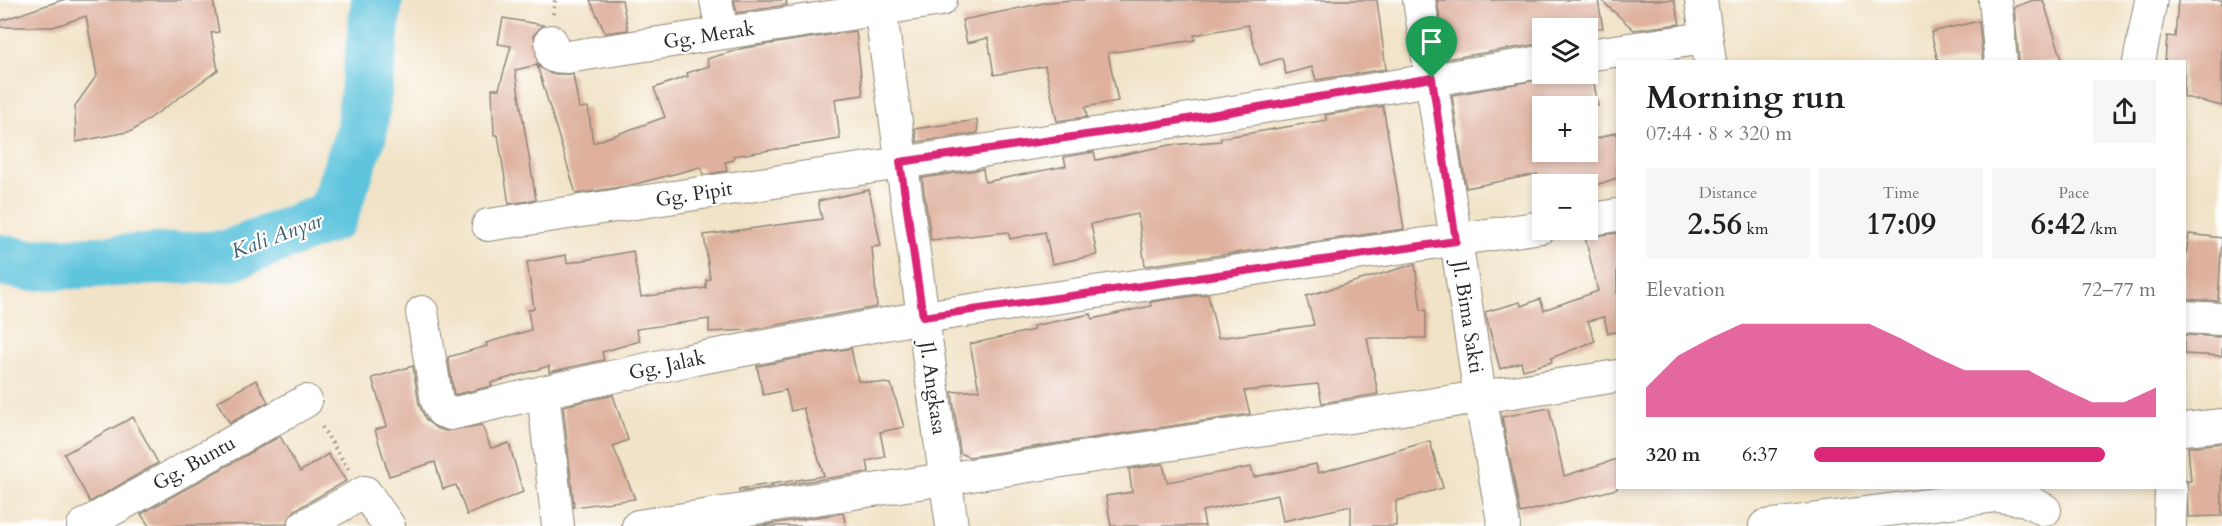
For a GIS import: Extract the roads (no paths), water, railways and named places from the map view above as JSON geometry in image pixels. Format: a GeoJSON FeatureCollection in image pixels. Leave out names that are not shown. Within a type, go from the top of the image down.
{"type":"FeatureCollection","features":[{"type":"Feature","properties":{"kind":"street"},"geometry":{"type":"LineString","coordinates":[[716,0],[722,33]]}},
{"type":"Feature","properties":{"kind":"street","name":"Gg. Merak"},"geometry":{"type":"LineString","coordinates":[[551,41],[553,56],[567,57],[880,5],[941,0]]}},
{"type":"Feature","properties":{"kind":"street","name":"Jl. Bima Sakti"},"geometry":{"type":"LineString","coordinates":[[1419,0],[1480,396],[1504,526]]}},
{"type":"Feature","properties":{"kind":"street"},"geometry":{"type":"LineString","coordinates":[[1598,55],[1708,50],[1701,0]]}},
{"type":"Feature","properties":{"kind":"street"},"geometry":{"type":"LineString","coordinates":[[1995,0],[2001,60]]}},
{"type":"Feature","properties":{"kind":"street"},"geometry":{"type":"LineString","coordinates":[[2139,60],[2151,0]]}},
{"type":"Feature","properties":{"kind":"street","name":"Jl. Angkasa"},"geometry":{"type":"LineString","coordinates":[[880,5],[952,526]]}},
{"type":"Feature","properties":{"kind":"street","name":"Gg. Pipit"},"geometry":{"type":"LineString","coordinates":[[488,225],[1134,128],[1532,63]]}},
{"type":"Feature","properties":{"kind":"street"},"geometry":{"type":"LineString","coordinates":[[1598,218],[1616,215]]}},
{"type":"Feature","properties":{"kind":"street","name":"Gg. Jalak"},"geometry":{"type":"LineString","coordinates":[[422,312],[437,401],[442,411],[452,414],[684,361],[923,317],[1532,229]]}},
{"type":"Feature","properties":{"kind":"street"},"geometry":{"type":"LineString","coordinates":[[2186,317],[2222,319]]}},
{"type":"Feature","properties":{"kind":"street"},"geometry":{"type":"LineString","coordinates":[[638,526],[946,481],[1616,376]]}},
{"type":"Feature","properties":{"kind":"street"},"geometry":{"type":"LineString","coordinates":[[543,392],[558,526]]}},
{"type":"Feature","properties":{"kind":"street","name":"Gg. Buntu"},"geometry":{"type":"LineString","coordinates":[[83,526],[306,401]]}},
{"type":"Feature","properties":{"kind":"street"},"geometry":{"type":"LineString","coordinates":[[2186,429],[2222,425]]}},
{"type":"Feature","properties":{"kind":"street"},"geometry":{"type":"LineString","coordinates":[[2170,526],[2171,489]]}},
{"type":"Feature","properties":{"kind":"street"},"geometry":{"type":"LineString","coordinates":[[304,526],[365,492],[389,526]]}},
{"type":"Feature","properties":{"kind":"street"},"geometry":{"type":"LineString","coordinates":[[1765,526],[1997,495],[2026,500],[2045,508]]}},
{"type":"Feature","properties":{"kind":"waterway","name":"Kali Anyar"},"geometry":{"type":"LineString","coordinates":[[0,260],[28,265],[228,256],[332,216],[361,134],[377,0]]}}]}
